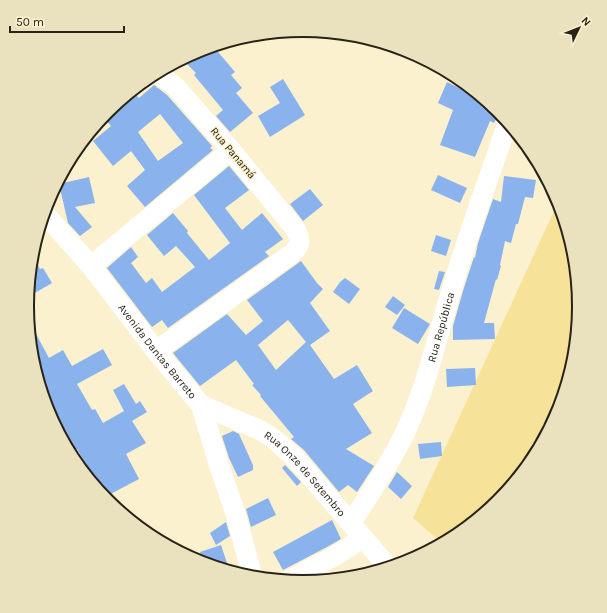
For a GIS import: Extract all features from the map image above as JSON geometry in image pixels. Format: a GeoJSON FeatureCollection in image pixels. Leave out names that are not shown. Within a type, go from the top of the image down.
{"type":"FeatureCollection","features":[{"type":"Feature","properties":{"kind":"street","name":"Rua Panamá"},"geometry":{"type":"LineString","coordinates":[[156,351],[290,255],[299,245],[300,241],[296,230],[231,150],[175,86],[162,77]]}},
{"type":"Feature","properties":{"kind":"street","name":"Rua República"},"geometry":{"type":"LineString","coordinates":[[357,530],[404,434],[416,404],[433,355],[452,288],[506,129]]}},
{"type":"Feature","properties":{"kind":"street"},"geometry":{"type":"LineString","coordinates":[[91,266],[231,150]]}},
{"type":"Feature","properties":{"kind":"street","name":"Avenida Dantas Barreto"},"geometry":{"type":"LineString","coordinates":[[49,218],[91,266],[156,351],[201,405],[235,512],[251,571]]}},
{"type":"Feature","properties":{"kind":"street","name":"Rua Onze de Setembro"},"geometry":{"type":"LineString","coordinates":[[201,405],[260,430],[274,439],[295,458],[385,563]]}},
{"type":"Feature","properties":{"kind":"street"},"geometry":{"type":"LineString","coordinates":[[297,576],[334,557],[357,530]]}},
{"type":"Feature","properties":{"kind":"shaded area"},"geometry":{"type":"Polygon","coordinates":[[[555,209],[568,254],[571,271],[573,306],[571,342],[568,359],[559,393],[545,426],[528,456],[506,484],[481,509],[453,531],[438,540],[413,518],[555,209]]]}},
{"type":"Feature","properties":{"kind":"building"},"geometry":{"type":"Polygon","coordinates":[[[217,51],[235,72],[231,75],[242,88],[236,93],[253,113],[230,132],[216,116],[223,110],[194,75],[196,73],[187,64],[217,51]]]}},
{"type":"Feature","properties":{"kind":"building"},"geometry":{"type":"Polygon","coordinates":[[[283,79],[305,115],[270,137],[258,116],[280,103],[270,87],[283,79]]]}},
{"type":"Feature","properties":{"kind":"building"},"geometry":{"type":"Polygon","coordinates":[[[447,82],[468,93],[496,119],[494,123],[490,121],[475,157],[440,145],[453,110],[438,103],[447,82]]]}},
{"type":"Feature","properties":{"kind":"building"},"geometry":{"type":"Polygon","coordinates":[[[154,85],[167,95],[212,146],[210,148],[213,150],[145,207],[127,186],[145,170],[131,151],[113,166],[93,141],[111,126],[108,122],[136,95],[139,98],[154,85]],[[160,114],[138,132],[158,161],[183,143],[160,114]]]}},
{"type":"Feature","properties":{"kind":"building"},"geometry":{"type":"Polygon","coordinates":[[[229,166],[249,190],[225,208],[242,230],[262,213],[283,239],[265,252],[269,256],[168,328],[162,320],[152,327],[107,268],[131,247],[138,257],[131,263],[146,283],[152,278],[162,292],[195,267],[176,246],[164,256],[147,235],[173,213],[209,260],[230,243],[194,195],[229,166]]]}},
{"type":"Feature","properties":{"kind":"building"},"geometry":{"type":"Polygon","coordinates":[[[438,175],[467,188],[460,203],[431,190],[438,175]]]}},
{"type":"Feature","properties":{"kind":"building"},"geometry":{"type":"Polygon","coordinates":[[[504,176],[536,180],[533,198],[525,197],[511,243],[505,241],[501,266],[484,323],[494,323],[495,339],[453,340],[453,326],[463,291],[493,199],[501,202],[504,176]]]}},
{"type":"Feature","properties":{"kind":"building"},"geometry":{"type":"Polygon","coordinates":[[[89,177],[95,203],[75,207],[92,227],[80,236],[68,223],[60,190],[64,183],[89,177]]]}},
{"type":"Feature","properties":{"kind":"building"},"geometry":{"type":"Polygon","coordinates":[[[310,189],[323,205],[303,221],[290,204],[310,189]]]}},
{"type":"Feature","properties":{"kind":"building"},"geometry":{"type":"Polygon","coordinates":[[[436,235],[451,240],[446,256],[431,251],[436,235]]]}},
{"type":"Feature","properties":{"kind":"building"},"geometry":{"type":"Polygon","coordinates":[[[301,261],[323,289],[310,303],[330,331],[310,345],[334,379],[357,365],[373,391],[353,404],[372,433],[346,449],[374,466],[357,492],[348,485],[339,492],[304,450],[291,439],[294,437],[260,396],[261,395],[252,385],[254,384],[236,360],[200,386],[173,353],[227,314],[246,335],[263,321],[247,300],[301,261]],[[288,320],[258,345],[276,370],[306,342],[288,320]]]}},
{"type":"Feature","properties":{"kind":"building"},"geometry":{"type":"Polygon","coordinates":[[[37,264],[40,269],[43,268],[52,283],[35,293],[37,264]]]}},
{"type":"Feature","properties":{"kind":"building"},"geometry":{"type":"Polygon","coordinates":[[[439,271],[445,272],[439,290],[434,289],[439,271]]]}},
{"type":"Feature","properties":{"kind":"building"},"geometry":{"type":"Polygon","coordinates":[[[345,278],[360,289],[349,304],[333,292],[345,278]]]}},
{"type":"Feature","properties":{"kind":"building"},"geometry":{"type":"Polygon","coordinates":[[[393,296],[405,305],[397,315],[385,307],[393,296]]]}},
{"type":"Feature","properties":{"kind":"building"},"geometry":{"type":"Polygon","coordinates":[[[404,308],[430,324],[418,344],[392,328],[404,308]]]}},
{"type":"Feature","properties":{"kind":"building"},"geometry":{"type":"Polygon","coordinates":[[[36,333],[49,358],[63,350],[72,366],[103,349],[112,365],[77,384],[92,410],[95,409],[103,423],[124,411],[113,390],[124,384],[136,404],[140,401],[147,412],[132,421],[146,443],[126,454],[139,479],[110,494],[90,471],[77,449],[75,450],[62,426],[48,393],[39,359],[36,333]]]}},
{"type":"Feature","properties":{"kind":"building"},"geometry":{"type":"Polygon","coordinates":[[[475,368],[476,385],[447,387],[446,369],[475,368]]]}},
{"type":"Feature","properties":{"kind":"building"},"geometry":{"type":"Polygon","coordinates":[[[233,431],[239,434],[253,465],[253,470],[238,477],[229,458],[222,436],[233,431]]]}},
{"type":"Feature","properties":{"kind":"building"},"geometry":{"type":"Polygon","coordinates":[[[441,442],[442,456],[420,459],[418,444],[441,442]]]}},
{"type":"Feature","properties":{"kind":"building"},"geometry":{"type":"Polygon","coordinates":[[[285,465],[301,482],[297,486],[282,468],[285,465]]]}},
{"type":"Feature","properties":{"kind":"building"},"geometry":{"type":"Polygon","coordinates":[[[397,472],[412,486],[401,499],[388,487],[397,472]]]}},
{"type":"Feature","properties":{"kind":"building"},"geometry":{"type":"Polygon","coordinates":[[[268,498],[276,515],[251,527],[246,509],[268,498]]]}},
{"type":"Feature","properties":{"kind":"building"},"geometry":{"type":"Polygon","coordinates":[[[332,520],[341,539],[283,570],[273,552],[332,520]]]}},
{"type":"Feature","properties":{"kind":"building"},"geometry":{"type":"Polygon","coordinates":[[[226,522],[230,536],[216,545],[210,533],[226,522]]]}},
{"type":"Feature","properties":{"kind":"building"},"geometry":{"type":"Polygon","coordinates":[[[221,545],[228,565],[201,555],[200,552],[221,545]]]}}]}
